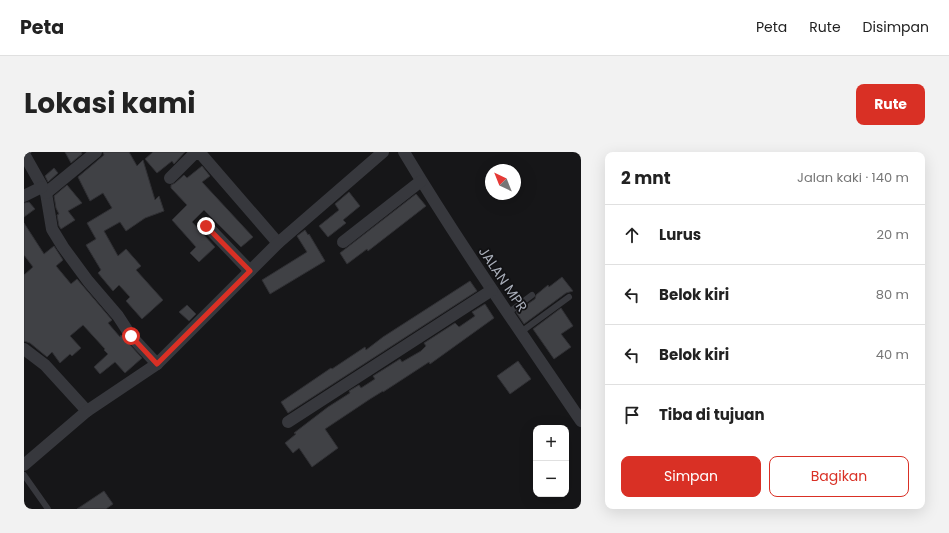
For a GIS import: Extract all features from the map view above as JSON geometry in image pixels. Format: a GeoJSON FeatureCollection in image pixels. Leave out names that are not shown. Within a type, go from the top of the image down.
{"type":"FeatureCollection","features":[{"type":"Feature","properties":{"kind":"street"},"geometry":{"type":"LineString","coordinates":[[24,196],[44,190],[96,152]]}},
{"type":"Feature","properties":{"kind":"street"},"geometry":{"type":"LineString","coordinates":[[24,465],[87,411],[157,364],[278,244],[383,152]]}},
{"type":"Feature","properties":{"kind":"street","name":"JALAN MPR"},"geometry":{"type":"LineString","coordinates":[[404,152],[421,181],[492,290],[581,421]]}},
{"type":"Feature","properties":{"kind":"street"},"geometry":{"type":"LineString","coordinates":[[24,154],[44,190],[52,229],[63,247],[92,286],[118,316],[131,336],[157,364]]}},
{"type":"Feature","properties":{"kind":"street"},"geometry":{"type":"LineString","coordinates":[[170,178],[194,154],[201,154],[278,244]]}},
{"type":"Feature","properties":{"kind":"street"},"geometry":{"type":"LineString","coordinates":[[343,242],[421,181]]}},
{"type":"Feature","properties":{"kind":"street"},"geometry":{"type":"LineString","coordinates":[[206,226],[250,271]]}},
{"type":"Feature","properties":{"kind":"street"},"geometry":{"type":"LineString","coordinates":[[288,422],[492,290]]}},
{"type":"Feature","properties":{"kind":"street"},"geometry":{"type":"LineString","coordinates":[[24,349],[45,365],[87,411]]}},
{"type":"Feature","properties":{"kind":"lane"},"geometry":{"type":"LineString","coordinates":[[508,313],[532,296]]}},
{"type":"Feature","properties":{"kind":"lane"},"geometry":{"type":"LineString","coordinates":[[521,332],[569,297]]}},
{"type":"Feature","properties":{"kind":"lane"},"geometry":{"type":"LineString","coordinates":[[24,475],[48,509]]}},
{"type":"Feature","properties":{"kind":"building"},"geometry":{"type":"Polygon","coordinates":[[[65,152],[81,152],[82,154],[71,163],[65,152]]]}},
{"type":"Feature","properties":{"kind":"building"},"geometry":{"type":"Polygon","coordinates":[[[103,152],[129,152],[137,166],[143,160],[155,200],[159,196],[164,211],[145,218],[126,231],[120,222],[104,231],[118,256],[126,249],[141,266],[136,270],[163,300],[142,319],[126,301],[130,297],[119,285],[113,291],[98,273],[101,270],[86,245],[96,239],[87,223],[112,208],[103,193],[90,201],[78,177],[104,155],[103,152]]]}},
{"type":"Feature","properties":{"kind":"building"},"geometry":{"type":"Polygon","coordinates":[[[153,152],[185,152],[174,164],[172,161],[157,173],[145,159],[153,152]]]}},
{"type":"Feature","properties":{"kind":"building"},"geometry":{"type":"Polygon","coordinates":[[[202,166],[210,176],[202,182],[253,237],[241,247],[204,210],[192,222],[215,247],[199,262],[190,253],[196,247],[172,220],[187,205],[171,188],[171,185],[184,175],[187,178],[202,166]]]}},
{"type":"Feature","properties":{"kind":"building"},"geometry":{"type":"Polygon","coordinates":[[[54,168],[58,173],[48,182],[45,176],[54,168]]]}},
{"type":"Feature","properties":{"kind":"building"},"geometry":{"type":"Polygon","coordinates":[[[67,185],[82,203],[68,211],[75,220],[61,229],[59,226],[57,215],[59,214],[56,208],[54,196],[67,185]]]}},
{"type":"Feature","properties":{"kind":"building"},"geometry":{"type":"Polygon","coordinates":[[[349,192],[360,206],[343,220],[346,223],[328,237],[319,226],[339,210],[335,204],[349,192]]]}},
{"type":"Feature","properties":{"kind":"building"},"geometry":{"type":"Polygon","coordinates":[[[416,194],[426,206],[368,251],[367,249],[347,264],[340,253],[416,194]]]}},
{"type":"Feature","properties":{"kind":"building"},"geometry":{"type":"Polygon","coordinates":[[[29,202],[35,209],[24,217],[24,203],[29,202]]]}},
{"type":"Feature","properties":{"kind":"building"},"geometry":{"type":"Polygon","coordinates":[[[24,223],[44,254],[54,246],[63,260],[56,266],[71,284],[77,279],[112,320],[108,323],[142,358],[125,373],[115,362],[100,374],[94,367],[108,354],[83,325],[70,336],[81,348],[72,356],[70,354],[60,363],[52,352],[47,357],[30,343],[24,341],[24,275],[33,267],[24,255],[24,223]]]}},
{"type":"Feature","properties":{"kind":"building"},"geometry":{"type":"Polygon","coordinates":[[[305,230],[325,261],[270,294],[262,280],[307,252],[297,236],[305,230]]]}},
{"type":"Feature","properties":{"kind":"building"},"geometry":{"type":"Polygon","coordinates":[[[562,277],[573,291],[566,293],[524,324],[516,312],[535,299],[536,295],[548,285],[549,287],[562,277]]]}},
{"type":"Feature","properties":{"kind":"building"},"geometry":{"type":"Polygon","coordinates":[[[470,281],[477,291],[288,413],[281,402],[365,347],[366,350],[383,337],[470,281]]]}},
{"type":"Feature","properties":{"kind":"building"},"geometry":{"type":"Polygon","coordinates":[[[485,304],[494,318],[430,364],[429,362],[325,429],[338,448],[312,467],[299,448],[293,453],[285,443],[296,434],[294,433],[328,407],[350,393],[349,391],[359,385],[361,388],[375,379],[373,376],[400,359],[402,362],[421,351],[426,346],[424,343],[455,323],[459,327],[475,316],[472,312],[485,304]]]}},
{"type":"Feature","properties":{"kind":"building"},"geometry":{"type":"Polygon","coordinates":[[[187,305],[196,314],[189,321],[179,312],[187,305]]]}},
{"type":"Feature","properties":{"kind":"building"},"geometry":{"type":"Polygon","coordinates":[[[561,308],[573,326],[561,334],[571,347],[554,359],[533,329],[561,308]]]}},
{"type":"Feature","properties":{"kind":"building"},"geometry":{"type":"Polygon","coordinates":[[[518,361],[531,379],[510,394],[497,376],[518,361]]]}},
{"type":"Feature","properties":{"kind":"building"},"geometry":{"type":"Polygon","coordinates":[[[104,491],[113,504],[106,509],[77,509],[104,491]]]}},
{"type":"Feature","properties":{"kind":"route"},"geometry":{"type":"LineString","coordinates":[[131,336],[157,364],[250,271],[206,226]]}}]}
